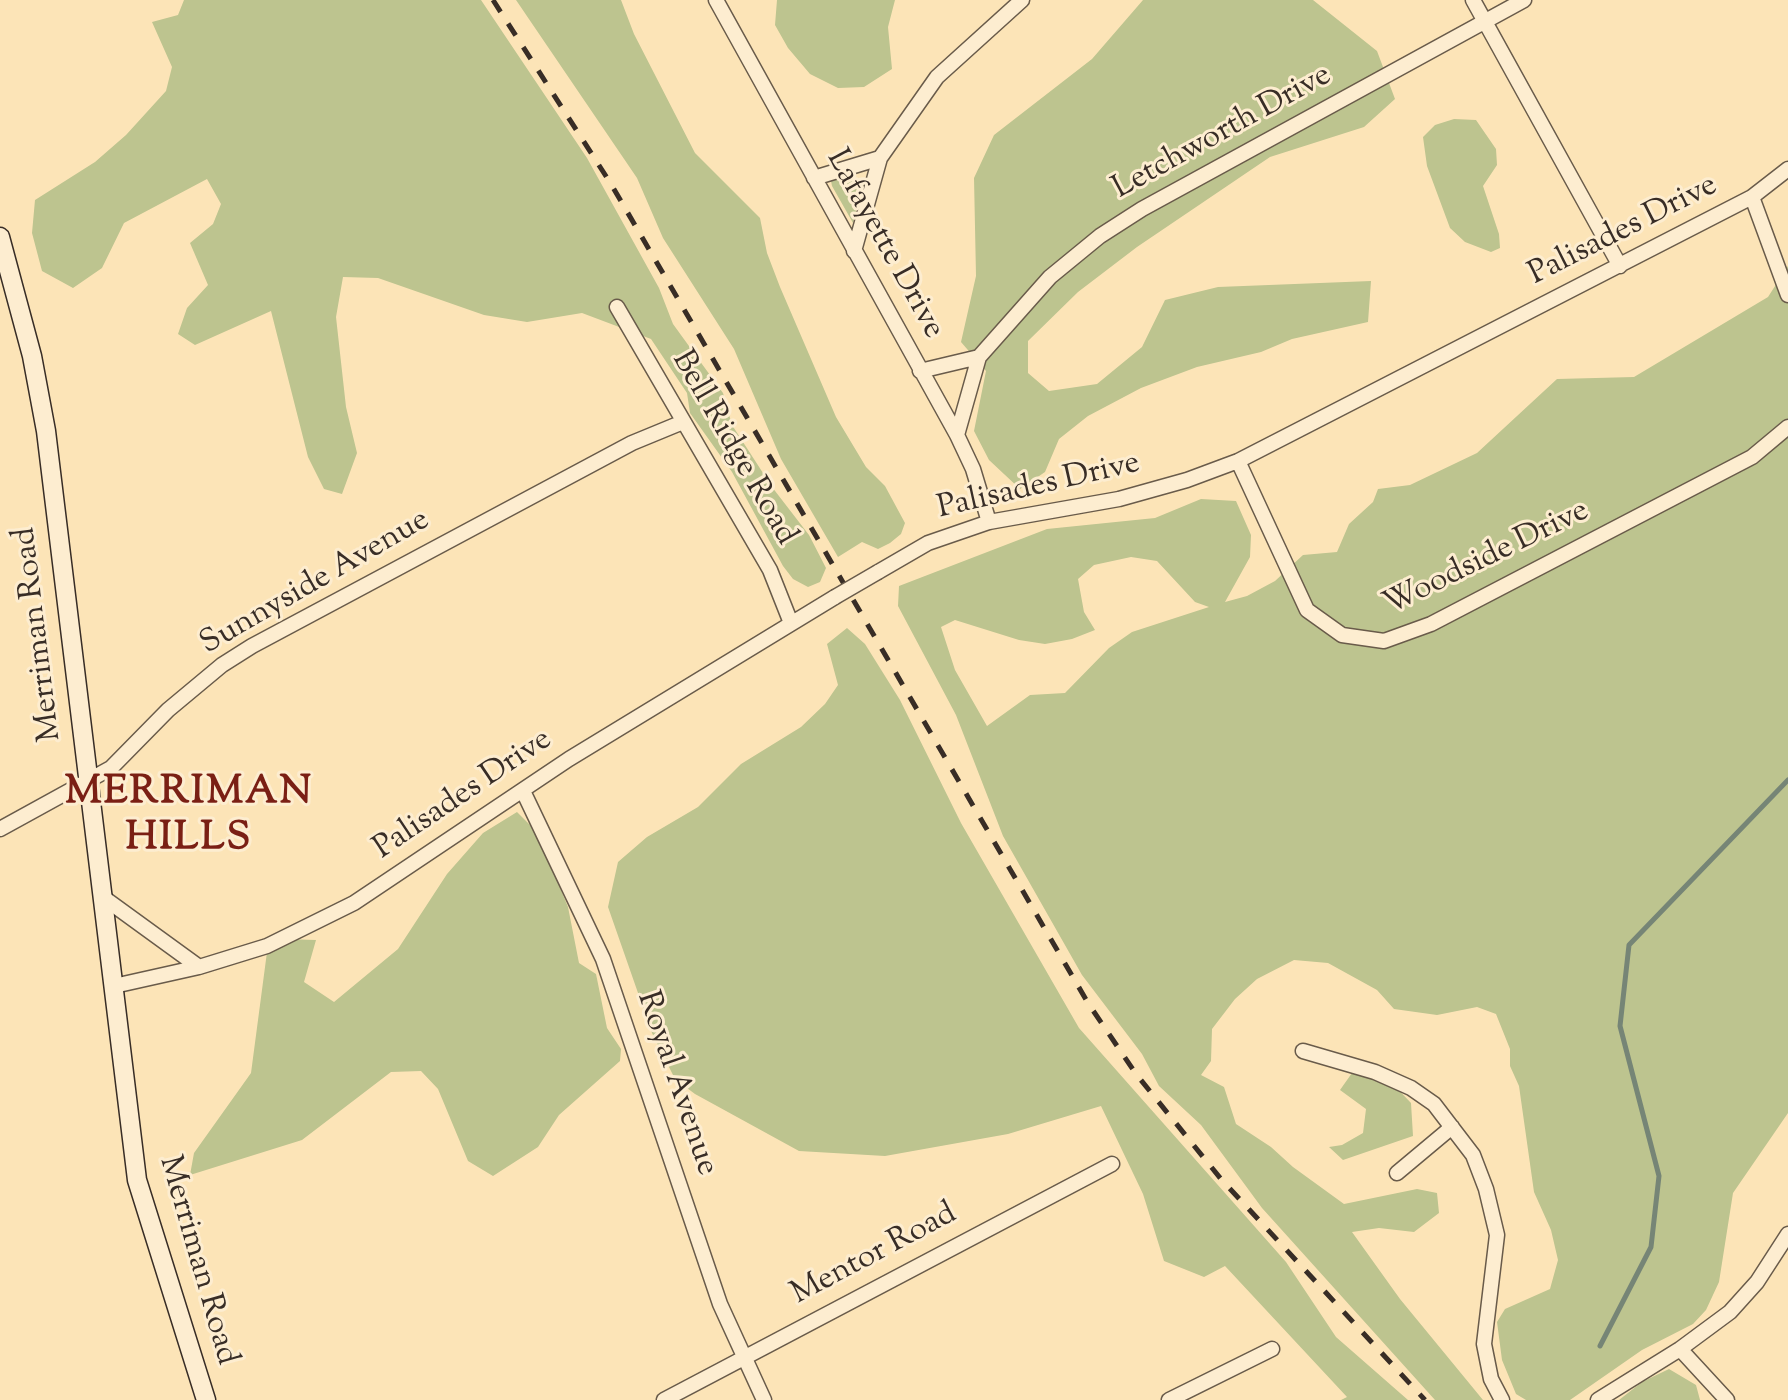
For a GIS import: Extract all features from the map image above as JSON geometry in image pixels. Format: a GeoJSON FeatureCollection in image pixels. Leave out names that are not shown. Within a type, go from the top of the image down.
{"type":"FeatureCollection","features":[{"type":"Feature","properties":{"kind":"main road","name":"Merriman Road"},"geometry":{"type":"LineString","coordinates":[[0,237],[32,356],[46,431],[137,1180],[206,1400]]}},
{"type":"Feature","properties":{"kind":"street","name":"Lafayette Drive"},"geometry":{"type":"LineString","coordinates":[[716,0],[957,435],[973,469],[989,522]]}},
{"type":"Feature","properties":{"kind":"street"},"geometry":{"type":"LineString","coordinates":[[854,251],[880,158],[937,77],[974,39],[1022,0]]}},
{"type":"Feature","properties":{"kind":"street"},"geometry":{"type":"LineString","coordinates":[[1473,0],[1620,266]]}},
{"type":"Feature","properties":{"kind":"street","name":"Letchworth Drive"},"geometry":{"type":"LineString","coordinates":[[957,435],[979,357],[1050,277],[1100,236],[1163,196],[1524,0]]}},
{"type":"Feature","properties":{"kind":"street"},"geometry":{"type":"LineString","coordinates":[[814,178],[880,158]]}},
{"type":"Feature","properties":{"kind":"street","name":"Palisades Drive"},"geometry":{"type":"LineString","coordinates":[[114,986],[199,967],[267,946],[342,910],[680,689],[928,543],[989,522],[1119,499],[1238,461],[1752,197],[1788,169]]}},
{"type":"Feature","properties":{"kind":"street"},"geometry":{"type":"LineString","coordinates":[[1752,197],[1788,295]]}},
{"type":"Feature","properties":{"kind":"street","name":"Bell Ridge Road"},"geometry":{"type":"LineString","coordinates":[[617,307],[770,570],[791,623]]}},
{"type":"Feature","properties":{"kind":"street"},"geometry":{"type":"LineString","coordinates":[[920,371],[979,357]]}},
{"type":"Feature","properties":{"kind":"street","name":"Sunnyside Avenue"},"geometry":{"type":"LineString","coordinates":[[0,829],[111,768],[168,710],[222,665],[252,646],[632,443],[683,422]]}},
{"type":"Feature","properties":{"kind":"street","name":"Woodside Drive"},"geometry":{"type":"LineString","coordinates":[[1238,461],[1307,610],[1342,635],[1384,641],[1431,624],[1752,457],[1788,427]]}},
{"type":"Feature","properties":{"kind":"street","name":"Royal Avenue"},"geometry":{"type":"LineString","coordinates":[[523,791],[603,959],[720,1304],[742,1359],[764,1400]]}},
{"type":"Feature","properties":{"kind":"street"},"geometry":{"type":"LineString","coordinates":[[104,898],[199,967]]}},
{"type":"Feature","properties":{"kind":"street"},"geometry":{"type":"LineString","coordinates":[[1303,1051],[1375,1072],[1411,1088],[1434,1104],[1478,1165],[1497,1235],[1484,1344],[1491,1379],[1502,1400]]}},
{"type":"Feature","properties":{"kind":"street"},"geometry":{"type":"LineString","coordinates":[[1397,1173],[1452,1127]]}},
{"type":"Feature","properties":{"kind":"street","name":"Mentor Road"},"geometry":{"type":"LineString","coordinates":[[664,1400],[1112,1164]]}},
{"type":"Feature","properties":{"kind":"street"},"geometry":{"type":"LineString","coordinates":[[1598,1400],[1680,1349],[1740,1303],[1774,1260],[1788,1234]]}},
{"type":"Feature","properties":{"kind":"street"},"geometry":{"type":"LineString","coordinates":[[1169,1400],[1272,1349]]}},
{"type":"Feature","properties":{"kind":"street"},"geometry":{"type":"LineString","coordinates":[[1680,1349],[1727,1400]]}},
{"type":"Feature","properties":{"kind":"green space"},"geometry":{"type":"Polygon","coordinates":[[[184,0],[481,0],[587,158],[659,288],[673,324],[723,393],[732,425],[772,487],[809,535],[826,568],[820,582],[808,587],[793,579],[783,566],[732,472],[690,413],[687,393],[651,339],[582,313],[527,322],[484,315],[378,278],[343,277],[336,317],[346,407],[357,453],[342,494],[324,489],[308,457],[271,311],[195,345],[178,334],[187,308],[208,285],[190,243],[213,224],[221,204],[207,179],[124,223],[102,268],[73,288],[42,271],[32,233],[35,200],[95,162],[126,135],[166,91],[172,67],[152,22],[178,15],[184,0]]]}},
{"type":"Feature","properties":{"kind":"green space"},"geometry":{"type":"Polygon","coordinates":[[[516,0],[621,0],[634,34],[695,153],[760,218],[767,253],[836,417],[866,467],[885,486],[905,523],[901,534],[890,543],[878,549],[862,542],[838,557],[781,459],[734,349],[663,238],[637,178],[516,0]]]}},
{"type":"Feature","properties":{"kind":"green space"},"geometry":{"type":"Polygon","coordinates":[[[777,0],[895,0],[888,27],[892,69],[864,87],[838,88],[810,74],[788,48],[775,25],[777,0]]]}},
{"type":"Feature","properties":{"kind":"green space"},"geometry":{"type":"Polygon","coordinates":[[[1143,0],[1313,0],[1377,51],[1395,99],[1364,127],[1270,157],[1137,247],[1078,292],[1028,341],[1028,373],[1049,391],[1097,384],[1142,347],[1165,300],[1218,287],[1371,281],[1368,322],[1292,339],[1261,352],[1197,367],[1141,388],[1088,416],[1059,439],[1045,472],[1020,489],[989,460],[974,431],[986,371],[961,342],[976,276],[974,178],[994,135],[1092,59],[1143,0]]]}},
{"type":"Feature","properties":{"kind":"green space"},"geometry":{"type":"Polygon","coordinates":[[[1454,119],[1476,120],[1496,149],[1497,165],[1483,186],[1499,234],[1500,248],[1491,252],[1465,242],[1450,228],[1427,166],[1423,137],[1435,125],[1454,119]]]}},
{"type":"Feature","properties":{"kind":"green space"},"geometry":{"type":"Polygon","coordinates":[[[861,180],[864,184],[853,223],[832,186],[831,181],[861,180]]]}},
{"type":"Feature","properties":{"kind":"green space"},"geometry":{"type":"Polygon","coordinates":[[[1788,266],[1788,1113],[1733,1193],[1719,1282],[1706,1310],[1693,1324],[1642,1350],[1570,1400],[1526,1400],[1516,1394],[1502,1360],[1497,1322],[1505,1309],[1550,1289],[1558,1260],[1551,1230],[1534,1192],[1519,1086],[1510,1066],[1510,1049],[1496,1014],[1477,1007],[1437,1015],[1394,1009],[1377,990],[1328,963],[1294,960],[1257,979],[1235,999],[1212,1029],[1211,1061],[1201,1075],[1224,1087],[1236,1124],[1271,1147],[1293,1167],[1344,1204],[1417,1189],[1437,1193],[1439,1213],[1414,1232],[1379,1228],[1352,1232],[1400,1299],[1483,1400],[1435,1400],[1262,1208],[1201,1125],[1159,1086],[1142,1054],[1082,975],[1003,836],[956,715],[898,606],[899,586],[1047,529],[1155,518],[1201,499],[1236,501],[1251,535],[1250,557],[1225,602],[1247,596],[1275,581],[1303,555],[1337,552],[1349,524],[1373,502],[1378,489],[1410,485],[1477,453],[1557,379],[1634,377],[1768,297],[1788,266]],[[1131,557],[1094,565],[1078,579],[1084,612],[1095,630],[1072,639],[1045,644],[1019,640],[955,620],[941,627],[955,670],[987,726],[1030,695],[1065,693],[1109,648],[1132,632],[1209,607],[1195,602],[1157,561],[1131,557]]]}},
{"type":"Feature","properties":{"kind":"green space"},"geometry":{"type":"Polygon","coordinates":[[[847,628],[865,644],[900,700],[961,823],[1079,1028],[1286,1262],[1336,1337],[1408,1400],[1341,1400],[1347,1397],[1225,1266],[1204,1277],[1164,1261],[1143,1194],[1101,1106],[1008,1134],[885,1156],[799,1151],[695,1094],[675,1079],[652,1033],[608,907],[618,862],[647,837],[698,807],[741,764],[801,727],[825,704],[838,685],[827,644],[847,628]]]}},
{"type":"Feature","properties":{"kind":"green space"},"geometry":{"type":"Polygon","coordinates":[[[517,812],[537,832],[568,907],[579,963],[596,974],[607,1028],[621,1049],[620,1061],[559,1115],[538,1147],[493,1176],[468,1161],[438,1089],[421,1071],[391,1072],[302,1140],[190,1175],[194,1153],[251,1073],[267,952],[284,939],[316,940],[304,982],[334,1002],[398,949],[447,874],[483,833],[517,812]]]}},
{"type":"Feature","properties":{"kind":"green space"},"geometry":{"type":"Polygon","coordinates":[[[1352,1073],[1389,1080],[1411,1103],[1413,1136],[1343,1160],[1329,1147],[1342,1145],[1363,1133],[1366,1109],[1340,1090],[1352,1073]]]}},
{"type":"Feature","properties":{"kind":"green space"},"geometry":{"type":"Polygon","coordinates":[[[1669,1369],[1696,1385],[1700,1400],[1619,1400],[1642,1382],[1669,1369]]]}},
{"type":"Feature","properties":{"kind":"waterway"},"geometry":{"type":"LineString","coordinates":[[1600,1346],[1651,1247],[1659,1176],[1620,1026],[1629,945],[1788,780]]}},
{"type":"Feature","properties":{"kind":"railway"},"geometry":{"type":"LineString","coordinates":[[493,0],[611,184],[1088,1003],[1136,1074],[1221,1179],[1425,1400]]}},
{"type":"Feature","properties":{"kind":"district","name":"MERRIMAN HILLS"},"geometry":{"type":"Point","coordinates":[189,818]}}]}
